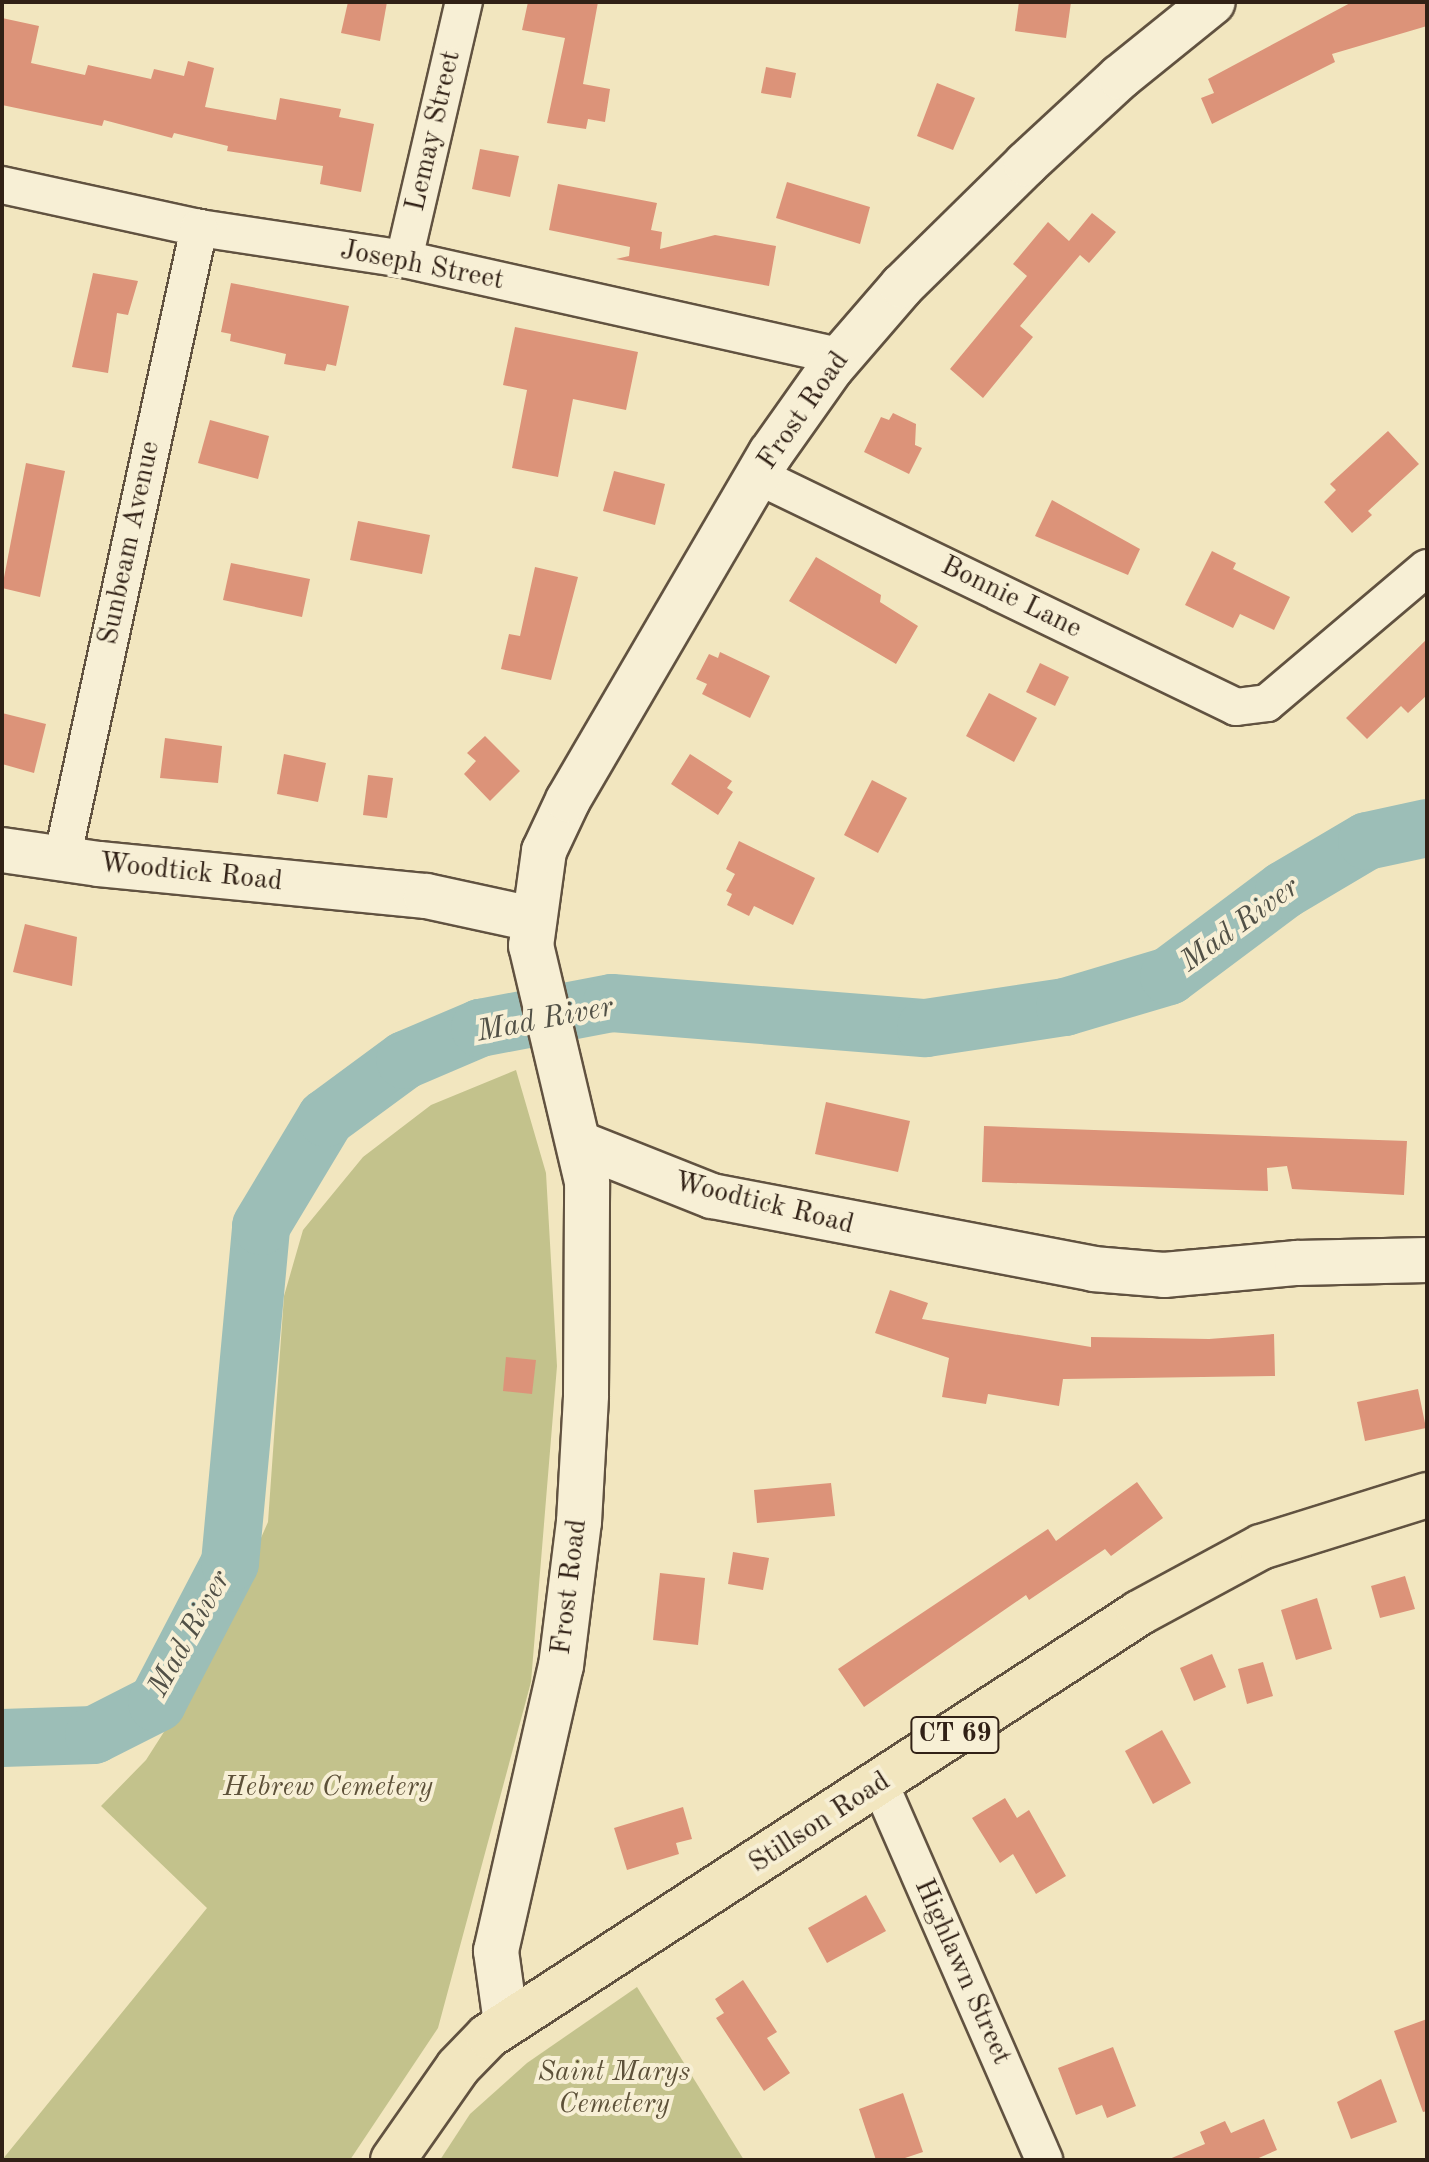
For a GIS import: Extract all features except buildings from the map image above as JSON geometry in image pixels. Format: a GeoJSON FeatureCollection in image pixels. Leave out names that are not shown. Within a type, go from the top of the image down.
{"type":"FeatureCollection","features":[{"type":"Feature","properties":{"kind":"main road","name":"Frost Road"},"geometry":{"type":"LineString","coordinates":[[532,919],[544,851],[562,813],[758,476],[841,357],[902,286],[1026,164],[1120,77],[1213,2]]}},
{"type":"Feature","properties":{"kind":"main road","name":"Woodtick Road"},"geometry":{"type":"LineString","coordinates":[[2,850],[62,859],[426,896],[532,919]]}},
{"type":"Feature","properties":{"kind":"main road"},"geometry":{"type":"LineString","coordinates":[[532,919],[536,981],[581,1144]]}},
{"type":"Feature","properties":{"kind":"main road","name":"Frost Road"},"geometry":{"type":"LineString","coordinates":[[506,2023],[496,1951],[555,1702],[579,1522],[589,1222],[581,1144]]}},
{"type":"Feature","properties":{"kind":"main road","name":"Woodtick Road"},"geometry":{"type":"LineString","coordinates":[[581,1144],[712,1196],[1093,1269],[1164,1275],[1297,1263],[1427,1260]]}},
{"type":"Feature","properties":{"kind":"main road","name":"Stillson Road"},"geometry":{"type":"LineString","coordinates":[[393,2160],[458,2067],[506,2023],[1202,1576],[1294,1534],[1427,1495]]}},
{"type":"Feature","properties":{"kind":"street","name":"Lemay Street"},"geometry":{"type":"LineString","coordinates":[[404,259],[464,2]]}},
{"type":"Feature","properties":{"kind":"street","name":"Joseph Street"},"geometry":{"type":"LineString","coordinates":[[2,185],[199,228],[404,259],[841,357]]}},
{"type":"Feature","properties":{"kind":"street","name":"Sunbeam Avenue"},"geometry":{"type":"LineString","coordinates":[[62,859],[199,228]]}},
{"type":"Feature","properties":{"kind":"street","name":"Bonnie Lane"},"geometry":{"type":"LineString","coordinates":[[758,476],[1236,707],[1267,703],[1427,568]]}},
{"type":"Feature","properties":{"kind":"street","name":"Highlawn Street"},"geometry":{"type":"LineString","coordinates":[[880,1784],[1044,2160]]}},
{"type":"Feature","properties":{"kind":"green space","name":"Hebrew Cemetery"},"geometry":{"type":"Polygon","coordinates":[[[516,1070],[546,1173],[557,1366],[531,1682],[438,2028],[350,2160],[2,2160],[207,1908],[101,1806],[146,1760],[201,1674],[268,1522],[284,1296],[303,1230],[363,1157],[431,1105],[516,1070]]]}},
{"type":"Feature","properties":{"kind":"green space","name":"Saint Marys Cemetery"},"geometry":{"type":"Polygon","coordinates":[[[637,1987],[744,2160],[440,2160],[470,2114],[527,2063],[637,1987]]]}},
{"type":"Feature","properties":{"kind":"waterway","name":"Mad River"},"geometry":{"type":"LineString","coordinates":[[2,1738],[94,1735],[157,1703],[230,1563],[261,1226],[326,1118],[405,1060],[480,1028],[612,1003],[926,1028],[1065,1007],[1169,976],[1284,890],[1367,841],[1427,828]]}}]}
